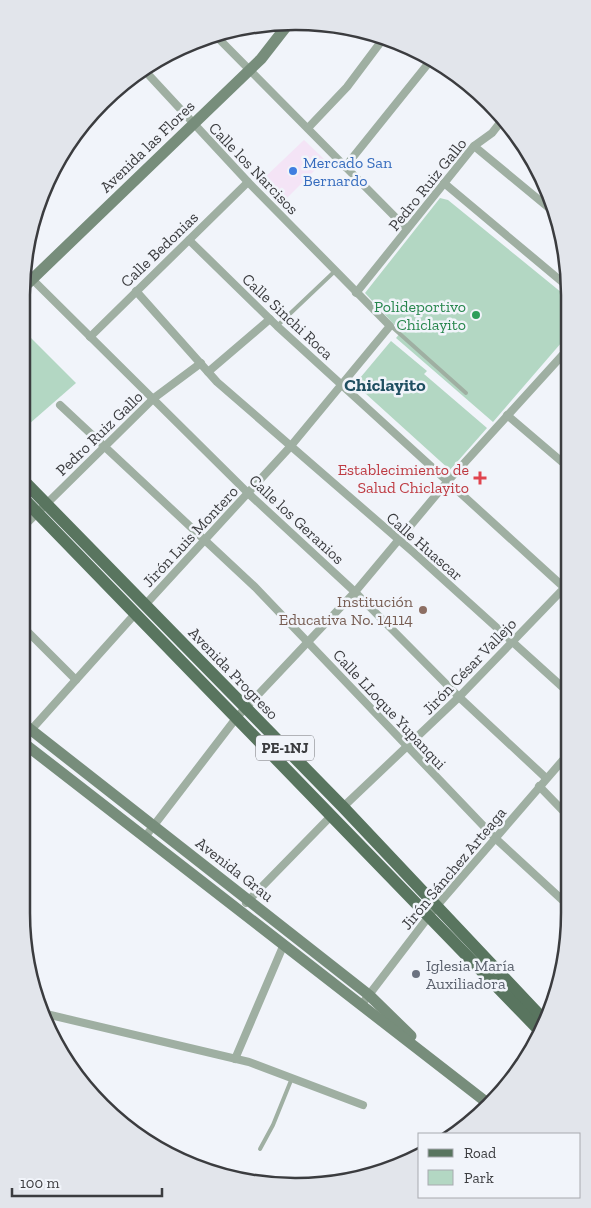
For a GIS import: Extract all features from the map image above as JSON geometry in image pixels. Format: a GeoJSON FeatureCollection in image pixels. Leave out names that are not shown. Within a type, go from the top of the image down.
{"type":"FeatureCollection","features":[{"type":"Feature","properties":{"kind":"main road","name":"Avenida Progreso"},"geometry":{"type":"LineString","coordinates":[[30,491],[42,508],[135,614],[343,807],[432,912],[535,1027]]}},
{"type":"Feature","properties":{"kind":"main road","name":"Avenida Progreso"},"geometry":{"type":"LineString","coordinates":[[30,501],[42,508],[145,605],[332,815],[540,1016]]}},
{"type":"Feature","properties":{"kind":"street","name":"Avenida las Flores"},"geometry":{"type":"LineString","coordinates":[[32,279],[250,70],[282,31]]}},
{"type":"Feature","properties":{"kind":"street"},"geometry":{"type":"LineString","coordinates":[[221,41],[407,229]]}},
{"type":"Feature","properties":{"kind":"street"},"geometry":{"type":"LineString","coordinates":[[308,128],[347,87],[380,44]]}},
{"type":"Feature","properties":{"kind":"street"},"geometry":{"type":"LineString","coordinates":[[345,167],[427,65]]}},
{"type":"Feature","properties":{"kind":"street","name":"Calle los Narcisos"},"geometry":{"type":"LineString","coordinates":[[148,75],[248,182],[390,326]]}},
{"type":"Feature","properties":{"kind":"street","name":"Pedro Ruiz Gallo"},"geometry":{"type":"LineString","coordinates":[[356,293],[474,146],[492,133],[499,125]]}},
{"type":"Feature","properties":{"kind":"street"},"geometry":{"type":"LineString","coordinates":[[474,146],[545,205]]}},
{"type":"Feature","properties":{"kind":"street","name":"Calle Bedonias"},"geometry":{"type":"LineString","coordinates":[[90,336],[248,182]]}},
{"type":"Feature","properties":{"kind":"street"},"geometry":{"type":"LineString","coordinates":[[444,183],[560,279]]}},
{"type":"Feature","properties":{"kind":"street","name":"Calle Sinchi Roca"},"geometry":{"type":"LineString","coordinates":[[188,240],[342,386],[561,583]]}},
{"type":"Feature","properties":{"kind":"street","name":"Calle los Geranios"},"geometry":{"type":"LineString","coordinates":[[32,279],[249,494],[354,592],[459,697],[546,778]]}},
{"type":"Feature","properties":{"kind":"street","name":"Calle Huascar"},"geometry":{"type":"LineString","coordinates":[[136,291],[208,372],[290,447],[399,540],[561,687]]}},
{"type":"Feature","properties":{"kind":"street"},"geometry":{"type":"LineString","coordinates":[[208,372],[270,319]]}},
{"type":"Feature","properties":{"kind":"street","name":"Jirón Luis Montero"},"geometry":{"type":"LineString","coordinates":[[145,605],[249,494],[342,386],[390,326]]}},
{"type":"Feature","properties":{"kind":"street"},"geometry":{"type":"LineString","coordinates":[[145,837],[242,713],[309,643],[447,482],[561,357]]}},
{"type":"Feature","properties":{"kind":"street","name":"Pedro Ruiz Gallo"},"geometry":{"type":"LineString","coordinates":[[30,519],[154,398],[201,363]]}},
{"type":"Feature","properties":{"kind":"street","name":"Calle LLoque Yupanqui"},"geometry":{"type":"LineString","coordinates":[[60,405],[255,586],[495,838],[561,899]]}},
{"type":"Feature","properties":{"kind":"street"},"geometry":{"type":"LineString","coordinates":[[507,415],[561,461]]}},
{"type":"Feature","properties":{"kind":"street","name":"Jirón César Vallejo"},"geometry":{"type":"LineString","coordinates":[[343,807],[408,747],[561,594]]}},
{"type":"Feature","properties":{"kind":"street"},"geometry":{"type":"LineString","coordinates":[[30,722],[76,680],[135,614]]}},
{"type":"Feature","properties":{"kind":"street"},"geometry":{"type":"LineString","coordinates":[[30,635],[76,680]]}},
{"type":"Feature","properties":{"kind":"street","name":"Avenida Grau"},"geometry":{"type":"LineString","coordinates":[[30,729],[248,900],[365,1000]]}},
{"type":"Feature","properties":{"kind":"street","name":"Avenida Grau"},"geometry":{"type":"LineString","coordinates":[[30,748],[284,944],[399,1022],[421,1049],[483,1100]]}},
{"type":"Feature","properties":{"kind":"street","name":"Jirón Sánchez Arteaga"},"geometry":{"type":"LineString","coordinates":[[365,1000],[432,912],[538,786],[561,762]]}},
{"type":"Feature","properties":{"kind":"street"},"geometry":{"type":"LineString","coordinates":[[538,786],[561,809]]}},
{"type":"Feature","properties":{"kind":"street"},"geometry":{"type":"LineString","coordinates":[[241,911],[248,900],[332,815]]}},
{"type":"Feature","properties":{"kind":"street"},"geometry":{"type":"LineString","coordinates":[[235,1059],[284,944]]}},
{"type":"Feature","properties":{"kind":"street"},"geometry":{"type":"LineString","coordinates":[[50,1014],[235,1059],[363,1105]]}},
{"type":"Feature","properties":{"kind":"lane"},"geometry":{"type":"LineString","coordinates":[[277,326],[336,271]]}},
{"type":"Feature","properties":{"kind":"lane"},"geometry":{"type":"LineString","coordinates":[[390,326],[466,393]]}},
{"type":"Feature","properties":{"kind":"lane"},"geometry":{"type":"LineString","coordinates":[[260,1149],[273,1125],[292,1078]]}},
{"type":"Feature","properties":{"kind":"shaded area","name":"Mercado San Bernardo"},"geometry":{"type":"Polygon","coordinates":[[[304,140],[325,160],[283,202],[261,181],[304,140]]]}},
{"type":"Feature","properties":{"kind":"green space","name":"Polideportivo Chiclayito"},"geometry":{"type":"Polygon","coordinates":[[[440,198],[448,200],[561,292],[561,343],[493,422],[396,338],[401,332],[365,293],[440,198]]]}},
{"type":"Feature","properties":{"kind":"green space"},"geometry":{"type":"Polygon","coordinates":[[[30,337],[76,383],[30,423],[30,337]]]}},
{"type":"Feature","properties":{"kind":"green space"},"geometry":{"type":"Polygon","coordinates":[[[391,341],[427,371],[424,374],[487,428],[450,470],[355,384],[391,341]]]}},
{"type":"Feature","properties":{"kind":"place","name":"Mercado San Bernardo"},"geometry":{"type":"Point","coordinates":[293,171]}},
{"type":"Feature","properties":{"kind":"place","name":"Polideportivo Chiclayito"},"geometry":{"type":"Point","coordinates":[476,315]}},
{"type":"Feature","properties":{"kind":"place","name":"Establecimiento de Salud Chiclayito"},"geometry":{"type":"Point","coordinates":[480,478]}},
{"type":"Feature","properties":{"kind":"place","name":"Institución Educativa No. 14114"},"geometry":{"type":"Point","coordinates":[423,610]}},
{"type":"Feature","properties":{"kind":"place","name":"Iglesia María Auxiliadora"},"geometry":{"type":"Point","coordinates":[416,974]}},
{"type":"Feature","properties":{"kind":"district","name":"Chiclayito"},"geometry":{"type":"Point","coordinates":[385,385]}}]}
